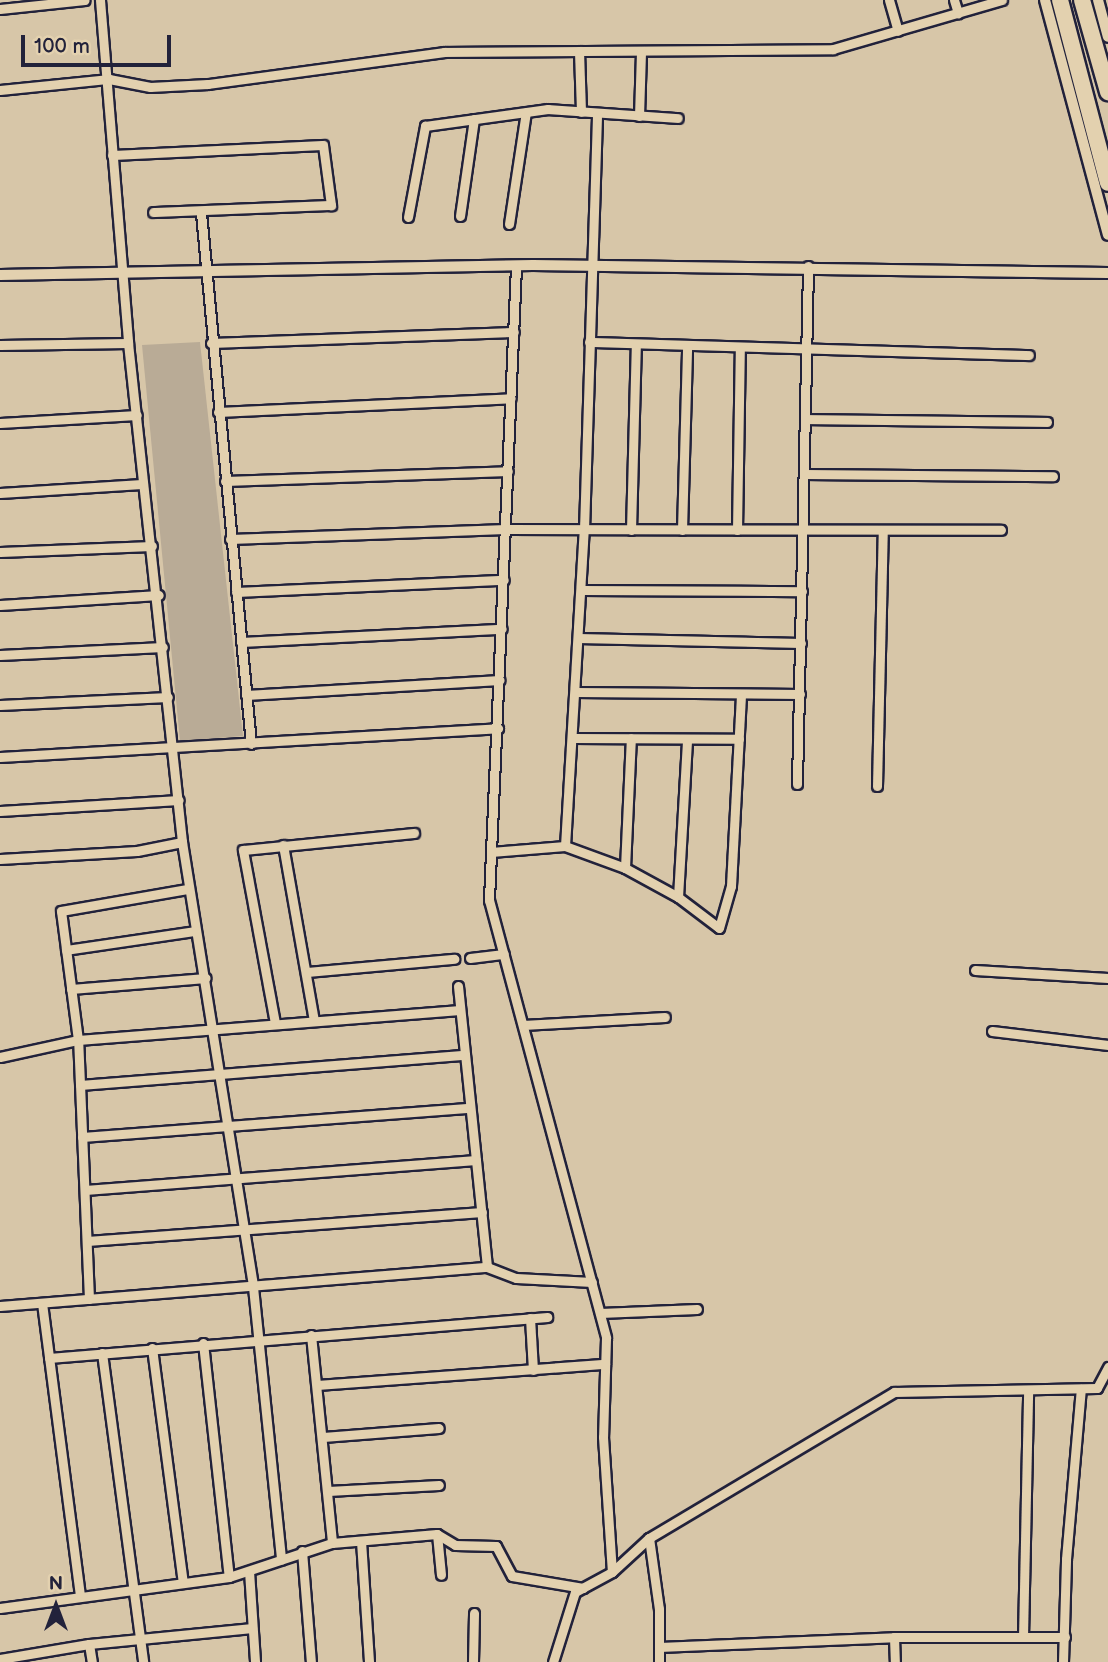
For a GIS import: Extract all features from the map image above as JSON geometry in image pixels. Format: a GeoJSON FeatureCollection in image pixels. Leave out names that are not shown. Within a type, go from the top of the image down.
{"type":"FeatureCollection","features":[{"type":"Feature","properties":{"kind":"highway"},"geometry":{"type":"LineString","coordinates":[[1060,0],[1108,183]]}},
{"type":"Feature","properties":{"kind":"highway"},"geometry":{"type":"LineString","coordinates":[[1082,0],[1108,92]]}},
{"type":"Feature","properties":{"kind":"street"},"geometry":{"type":"LineString","coordinates":[[0,9],[85,0]]}},
{"type":"Feature","properties":{"kind":"street"},"geometry":{"type":"LineString","coordinates":[[100,0],[121,273],[142,484],[159,595],[187,889],[206,978],[253,1287],[281,1560]]}},
{"type":"Feature","properties":{"kind":"street"},"geometry":{"type":"LineString","coordinates":[[889,0],[898,30]]}},
{"type":"Feature","properties":{"kind":"street"},"geometry":{"type":"LineString","coordinates":[[954,0],[958,13]]}},
{"type":"Feature","properties":{"kind":"street"},"geometry":{"type":"LineString","coordinates":[[0,90],[108,79],[149,87],[208,84],[444,52],[833,49],[1002,0]]}},
{"type":"Feature","properties":{"kind":"street"},"geometry":{"type":"LineString","coordinates":[[1045,0],[1108,235]]}},
{"type":"Feature","properties":{"kind":"street"},"geometry":{"type":"LineString","coordinates":[[1098,0],[1108,37]]}},
{"type":"Feature","properties":{"kind":"street"},"geometry":{"type":"LineString","coordinates":[[579,51],[580,112]]}},
{"type":"Feature","properties":{"kind":"street"},"geometry":{"type":"LineString","coordinates":[[639,116],[641,51]]}},
{"type":"Feature","properties":{"kind":"street"},"geometry":{"type":"LineString","coordinates":[[408,217],[425,126],[526,112],[580,112],[678,118]]}},
{"type":"Feature","properties":{"kind":"street"},"geometry":{"type":"LineString","coordinates":[[509,224],[526,112]]}},
{"type":"Feature","properties":{"kind":"street"},"geometry":{"type":"LineString","coordinates":[[565,846],[584,530],[597,113]]}},
{"type":"Feature","properties":{"kind":"street"},"geometry":{"type":"LineString","coordinates":[[460,216],[474,119]]}},
{"type":"Feature","properties":{"kind":"street"},"geometry":{"type":"LineString","coordinates":[[112,155],[324,145],[331,205],[201,213],[153,212]]}},
{"type":"Feature","properties":{"kind":"street"},"geometry":{"type":"LineString","coordinates":[[201,213],[208,272],[211,343],[251,744]]}},
{"type":"Feature","properties":{"kind":"street"},"geometry":{"type":"LineString","coordinates":[[0,275],[591,265],[808,266],[1108,273]]}},
{"type":"Feature","properties":{"kind":"street"},"geometry":{"type":"LineString","coordinates":[[516,266],[489,900],[600,1313],[605,1364],[603,1437],[612,1572]]}},
{"type":"Feature","properties":{"kind":"street"},"geometry":{"type":"LineString","coordinates":[[797,784],[808,266]]}},
{"type":"Feature","properties":{"kind":"street"},"geometry":{"type":"LineString","coordinates":[[211,343],[514,332]]}},
{"type":"Feature","properties":{"kind":"street"},"geometry":{"type":"LineString","coordinates":[[589,342],[1029,355]]}},
{"type":"Feature","properties":{"kind":"street"},"geometry":{"type":"LineString","coordinates":[[0,345],[128,343]]}},
{"type":"Feature","properties":{"kind":"street"},"geometry":{"type":"LineString","coordinates":[[631,530],[636,344]]}},
{"type":"Feature","properties":{"kind":"street"},"geometry":{"type":"LineString","coordinates":[[682,530],[687,346]]}},
{"type":"Feature","properties":{"kind":"street"},"geometry":{"type":"LineString","coordinates":[[737,530],[740,347]]}},
{"type":"Feature","properties":{"kind":"street"},"geometry":{"type":"LineString","coordinates":[[218,412],[511,398]]}},
{"type":"Feature","properties":{"kind":"street"},"geometry":{"type":"LineString","coordinates":[[0,423],[137,415]]}},
{"type":"Feature","properties":{"kind":"street"},"geometry":{"type":"LineString","coordinates":[[805,419],[1047,422]]}},
{"type":"Feature","properties":{"kind":"street"},"geometry":{"type":"LineString","coordinates":[[225,481],[508,471]]}},
{"type":"Feature","properties":{"kind":"street"},"geometry":{"type":"LineString","coordinates":[[804,474],[1053,476]]}},
{"type":"Feature","properties":{"kind":"street"},"geometry":{"type":"LineString","coordinates":[[0,493],[142,484]]}},
{"type":"Feature","properties":{"kind":"street"},"geometry":{"type":"LineString","coordinates":[[230,539],[506,529],[1000,530]]}},
{"type":"Feature","properties":{"kind":"street"},"geometry":{"type":"LineString","coordinates":[[877,786],[883,530]]}},
{"type":"Feature","properties":{"kind":"street"},"geometry":{"type":"LineString","coordinates":[[0,552],[152,546]]}},
{"type":"Feature","properties":{"kind":"street"},"geometry":{"type":"LineString","coordinates":[[236,592],[504,580]]}},
{"type":"Feature","properties":{"kind":"street"},"geometry":{"type":"LineString","coordinates":[[581,590],[802,591]]}},
{"type":"Feature","properties":{"kind":"street"},"geometry":{"type":"LineString","coordinates":[[0,605],[159,595]]}},
{"type":"Feature","properties":{"kind":"street"},"geometry":{"type":"LineString","coordinates":[[241,642],[502,629]]}},
{"type":"Feature","properties":{"kind":"street"},"geometry":{"type":"LineString","coordinates":[[578,638],[801,643]]}},
{"type":"Feature","properties":{"kind":"street"},"geometry":{"type":"LineString","coordinates":[[0,655],[163,647]]}},
{"type":"Feature","properties":{"kind":"street"},"geometry":{"type":"LineString","coordinates":[[246,695],[500,680]]}},
{"type":"Feature","properties":{"kind":"street"},"geometry":{"type":"LineString","coordinates":[[575,692],[800,694]]}},
{"type":"Feature","properties":{"kind":"street"},"geometry":{"type":"LineString","coordinates":[[491,852],[565,846],[625,868],[678,897],[719,928],[731,886],[741,694]]}},
{"type":"Feature","properties":{"kind":"street"},"geometry":{"type":"LineString","coordinates":[[0,705],[168,697]]}},
{"type":"Feature","properties":{"kind":"street"},"geometry":{"type":"LineString","coordinates":[[0,757],[498,728]]}},
{"type":"Feature","properties":{"kind":"street"},"geometry":{"type":"LineString","coordinates":[[572,738],[739,739]]}},
{"type":"Feature","properties":{"kind":"street"},"geometry":{"type":"LineString","coordinates":[[625,868],[631,738]]}},
{"type":"Feature","properties":{"kind":"street"},"geometry":{"type":"LineString","coordinates":[[678,897],[687,738]]}},
{"type":"Feature","properties":{"kind":"street"},"geometry":{"type":"LineString","coordinates":[[0,811],[179,800]]}},
{"type":"Feature","properties":{"kind":"street"},"geometry":{"type":"LineString","coordinates":[[275,1023],[243,850],[414,833]]}},
{"type":"Feature","properties":{"kind":"street"},"geometry":{"type":"LineString","coordinates":[[0,859],[137,851],[182,842]]}},
{"type":"Feature","properties":{"kind":"street"},"geometry":{"type":"LineString","coordinates":[[283,845],[314,1020]]}},
{"type":"Feature","properties":{"kind":"street"},"geometry":{"type":"LineString","coordinates":[[89,1299],[78,1040],[61,911],[187,889]]}},
{"type":"Feature","properties":{"kind":"street"},"geometry":{"type":"LineString","coordinates":[[66,950],[195,931]]}},
{"type":"Feature","properties":{"kind":"street"},"geometry":{"type":"LineString","coordinates":[[470,957],[504,954]]}},
{"type":"Feature","properties":{"kind":"street"},"geometry":{"type":"LineString","coordinates":[[307,971],[454,958]]}},
{"type":"Feature","properties":{"kind":"street"},"geometry":{"type":"LineString","coordinates":[[975,970],[1108,978]]}},
{"type":"Feature","properties":{"kind":"street"},"geometry":{"type":"LineString","coordinates":[[71,989],[206,978]]}},
{"type":"Feature","properties":{"kind":"street"},"geometry":{"type":"LineString","coordinates":[[457,986],[487,1266]]}},
{"type":"Feature","properties":{"kind":"street"},"geometry":{"type":"LineString","coordinates":[[0,1057],[78,1040],[214,1027],[460,1010]]}},
{"type":"Feature","properties":{"kind":"street"},"geometry":{"type":"LineString","coordinates":[[523,1025],[665,1017]]}},
{"type":"Feature","properties":{"kind":"street"},"geometry":{"type":"LineString","coordinates":[[992,1031],[1108,1045]]}},
{"type":"Feature","properties":{"kind":"street"},"geometry":{"type":"LineString","coordinates":[[80,1085],[465,1055]]}},
{"type":"Feature","properties":{"kind":"street"},"geometry":{"type":"LineString","coordinates":[[82,1137],[470,1108]]}},
{"type":"Feature","properties":{"kind":"street"},"geometry":{"type":"LineString","coordinates":[[85,1190],[476,1160]]}},
{"type":"Feature","properties":{"kind":"street"},"geometry":{"type":"LineString","coordinates":[[87,1241],[244,1227],[482,1212]]}},
{"type":"Feature","properties":{"kind":"street"},"geometry":{"type":"LineString","coordinates":[[0,1306],[487,1266],[516,1278],[592,1282]]}},
{"type":"Feature","properties":{"kind":"street"},"geometry":{"type":"LineString","coordinates":[[42,1303],[80,1594]]}},
{"type":"Feature","properties":{"kind":"street"},"geometry":{"type":"LineString","coordinates":[[600,1313],[697,1309]]}},
{"type":"Feature","properties":{"kind":"street"},"geometry":{"type":"LineString","coordinates":[[49,1358],[259,1338],[547,1317]]}},
{"type":"Feature","properties":{"kind":"street"},"geometry":{"type":"LineString","coordinates":[[530,1318],[533,1370]]}},
{"type":"Feature","properties":{"kind":"street"},"geometry":{"type":"LineString","coordinates":[[311,1335],[332,1543]]}},
{"type":"Feature","properties":{"kind":"street"},"geometry":{"type":"LineString","coordinates":[[203,1343],[229,1577]]}},
{"type":"Feature","properties":{"kind":"street"},"geometry":{"type":"LineString","coordinates":[[152,1348],[183,1583]]}},
{"type":"Feature","properties":{"kind":"street"},"geometry":{"type":"LineString","coordinates":[[102,1353],[143,1662]]}},
{"type":"Feature","properties":{"kind":"street"},"geometry":{"type":"LineString","coordinates":[[317,1385],[605,1364]]}},
{"type":"Feature","properties":{"kind":"street"},"geometry":{"type":"LineString","coordinates":[[553,1662],[575,1592],[612,1572],[649,1538],[894,1392],[1097,1388],[1107,1373]]}},
{"type":"Feature","properties":{"kind":"street"},"geometry":{"type":"LineString","coordinates":[[1063,1662],[1081,1389]]}},
{"type":"Feature","properties":{"kind":"street"},"geometry":{"type":"LineString","coordinates":[[1023,1637],[1028,1390]]}},
{"type":"Feature","properties":{"kind":"street"},"geometry":{"type":"LineString","coordinates":[[323,1437],[439,1428]]}},
{"type":"Feature","properties":{"kind":"street"},"geometry":{"type":"LineString","coordinates":[[328,1491],[439,1485]]}},
{"type":"Feature","properties":{"kind":"street"},"geometry":{"type":"LineString","coordinates":[[0,1608],[80,1594],[229,1577],[332,1543],[437,1534],[455,1545],[496,1546],[512,1576],[583,1588]]}},
{"type":"Feature","properties":{"kind":"street"},"geometry":{"type":"LineString","coordinates":[[437,1534],[441,1575]]}},
{"type":"Feature","properties":{"kind":"street"},"geometry":{"type":"LineString","coordinates":[[649,1538],[659,1662]]}},
{"type":"Feature","properties":{"kind":"street"},"geometry":{"type":"LineString","coordinates":[[361,1541],[369,1662]]}},
{"type":"Feature","properties":{"kind":"street"},"geometry":{"type":"LineString","coordinates":[[302,1551],[311,1662]]}},
{"type":"Feature","properties":{"kind":"street"},"geometry":{"type":"LineString","coordinates":[[249,1571],[255,1662]]}},
{"type":"Feature","properties":{"kind":"street"},"geometry":{"type":"LineString","coordinates":[[473,1662],[474,1613]]}},
{"type":"Feature","properties":{"kind":"street"},"geometry":{"type":"LineString","coordinates":[[0,1659],[42,1657],[89,1644],[252,1628]]}},
{"type":"Feature","properties":{"kind":"street"},"geometry":{"type":"LineString","coordinates":[[659,1647],[894,1637],[1065,1637]]}},
{"type":"Feature","properties":{"kind":"street"},"geometry":{"type":"LineString","coordinates":[[894,1637],[895,1662]]}},
{"type":"Feature","properties":{"kind":"street"},"geometry":{"type":"LineString","coordinates":[[89,1644],[92,1662]]}},
{"type":"Feature","properties":{"kind":"shaded area"},"geometry":{"type":"Polygon","coordinates":[[[200,342],[243,736],[180,741],[142,345],[200,342]]]}}]}
